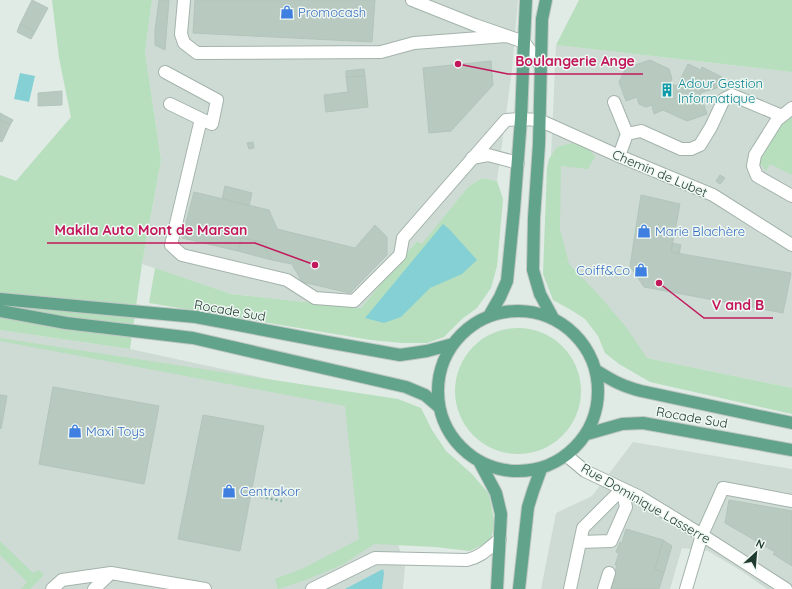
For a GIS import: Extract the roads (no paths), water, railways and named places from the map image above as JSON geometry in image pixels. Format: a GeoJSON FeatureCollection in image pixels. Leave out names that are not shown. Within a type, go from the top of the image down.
{"type":"FeatureCollection","features":[{"type":"Feature","properties":{"kind":"main road"},"geometry":{"type":"LineString","coordinates":[[489,316],[500,298],[507,281],[521,119],[526,0]]}},
{"type":"Feature","properties":{"kind":"main road"},"geometry":{"type":"LineString","coordinates":[[546,0],[542,19],[533,270],[540,294],[553,318]]}},
{"type":"Feature","properties":{"kind":"main road","name":"Rocade Sud"},"geometry":{"type":"LineString","coordinates":[[0,299],[196,317],[327,342],[400,354],[427,351],[453,344]]}},
{"type":"Feature","properties":{"kind":"main road"},"geometry":{"type":"LineString","coordinates":[[0,311],[66,323],[193,338],[406,387],[425,395],[439,407]]}},
{"type":"Feature","properties":{"kind":"main road"},"geometry":{"type":"LineString","coordinates":[[510,311],[532,312],[553,318],[573,331],[588,349],[597,371],[599,392],[596,414],[587,434],[567,456],[541,469],[520,472],[499,469],[479,461],[461,448],[447,429],[439,407],[438,385],[442,364],[453,344],[463,332],[475,323],[489,316],[510,311]]}},
{"type":"Feature","properties":{"kind":"main road","name":"Rocade Sud"},"geometry":{"type":"LineString","coordinates":[[597,371],[612,381],[640,391],[792,423]]}},
{"type":"Feature","properties":{"kind":"main road","name":"Rocade Sud"},"geometry":{"type":"LineString","coordinates":[[587,434],[622,424],[643,422],[792,450]]}},
{"type":"Feature","properties":{"kind":"main road"},"geometry":{"type":"LineString","coordinates":[[479,461],[496,493],[501,514],[497,589]]}},
{"type":"Feature","properties":{"kind":"main road"},"geometry":{"type":"LineString","coordinates":[[519,589],[528,507],[541,469]]}},
{"type":"Feature","properties":{"kind":"street"},"geometry":{"type":"LineString","coordinates":[[184,0],[181,34],[184,43],[197,53],[381,52],[414,43],[506,36]]}},
{"type":"Feature","properties":{"kind":"street"},"geometry":{"type":"LineString","coordinates":[[412,0],[475,25],[524,42],[541,66]]}},
{"type":"Feature","properties":{"kind":"street"},"geometry":{"type":"LineString","coordinates":[[165,72],[217,100],[212,124],[170,104]]}},
{"type":"Feature","properties":{"kind":"street"},"geometry":{"type":"LineString","coordinates":[[627,134],[641,131],[681,149],[691,150],[700,145],[711,127],[724,99],[732,95],[782,116]]}},
{"type":"Feature","properties":{"kind":"street"},"geometry":{"type":"LineString","coordinates":[[614,102],[627,134],[619,156]]}},
{"type":"Feature","properties":{"kind":"street"},"geometry":{"type":"LineString","coordinates":[[792,108],[777,120],[755,155],[753,166],[757,176],[792,196]]}},
{"type":"Feature","properties":{"kind":"street","name":"Chemin de Lubet"},"geometry":{"type":"LineString","coordinates":[[201,119],[171,245],[182,255],[287,280],[315,298],[354,301],[400,255],[402,238],[506,120],[539,120],[619,156],[713,195],[792,244]]}},
{"type":"Feature","properties":{"kind":"street"},"geometry":{"type":"LineString","coordinates":[[472,158],[488,155],[518,162]]}},
{"type":"Feature","properties":{"kind":"street","name":"Rue Dominique Lasserre"},"geometry":{"type":"LineString","coordinates":[[567,456],[585,471],[640,497],[786,589]]}},
{"type":"Feature","properties":{"kind":"street"},"geometry":{"type":"LineString","coordinates":[[686,589],[702,535],[723,488],[792,500]]}},
{"type":"Feature","properties":{"kind":"street"},"geometry":{"type":"LineString","coordinates":[[570,589],[584,528],[622,489]]}},
{"type":"Feature","properties":{"kind":"street"},"geometry":{"type":"LineString","coordinates":[[580,542],[611,541],[626,507],[622,489]]}},
{"type":"Feature","properties":{"kind":"street"},"geometry":{"type":"LineString","coordinates":[[312,589],[375,558],[467,560],[484,553],[500,539]]}},
{"type":"Feature","properties":{"kind":"street"},"geometry":{"type":"LineString","coordinates":[[94,589],[111,573]]}},
{"type":"Feature","properties":{"kind":"street"},"geometry":{"type":"LineString","coordinates":[[52,589],[62,580],[111,573],[205,589]]}},
{"type":"Feature","properties":{"kind":"street"},"geometry":{"type":"LineString","coordinates":[[604,589],[609,573]]}},
{"type":"Feature","properties":{"kind":"water"},"geometry":{"type":"Polygon","coordinates":[[[20,73],[35,76],[29,102],[14,99],[20,73]]]}},
{"type":"Feature","properties":{"kind":"water"},"geometry":{"type":"Polygon","coordinates":[[[443,224],[477,260],[462,274],[430,288],[401,317],[384,323],[365,318],[443,224]]]}},
{"type":"Feature","properties":{"kind":"water"},"geometry":{"type":"Polygon","coordinates":[[[383,569],[382,589],[345,589],[383,569]]]}},
{"type":"Feature","properties":{"kind":"place","name":"Promocash"},"geometry":{"type":"Point","coordinates":[287,12]}},
{"type":"Feature","properties":{"kind":"place","name":"Boulangerie Ange"},"geometry":{"type":"Point","coordinates":[458,64]}},
{"type":"Feature","properties":{"kind":"place","name":"Adour Gestion Informatique"},"geometry":{"type":"Point","coordinates":[667,90]}},
{"type":"Feature","properties":{"kind":"place","name":"Marie Blachère"},"geometry":{"type":"Point","coordinates":[644,231]}},
{"type":"Feature","properties":{"kind":"place","name":"Makila Auto Mont de Marsan"},"geometry":{"type":"Point","coordinates":[315,265]}},
{"type":"Feature","properties":{"kind":"place","name":"Coiff&Co"},"geometry":{"type":"Point","coordinates":[641,270]}},
{"type":"Feature","properties":{"kind":"place","name":"V and B"},"geometry":{"type":"Point","coordinates":[659,283]}},
{"type":"Feature","properties":{"kind":"place","name":"Maxi Toys"},"geometry":{"type":"Point","coordinates":[75,431]}},
{"type":"Feature","properties":{"kind":"place","name":"Centrakor"},"geometry":{"type":"Point","coordinates":[229,491]}}]}
